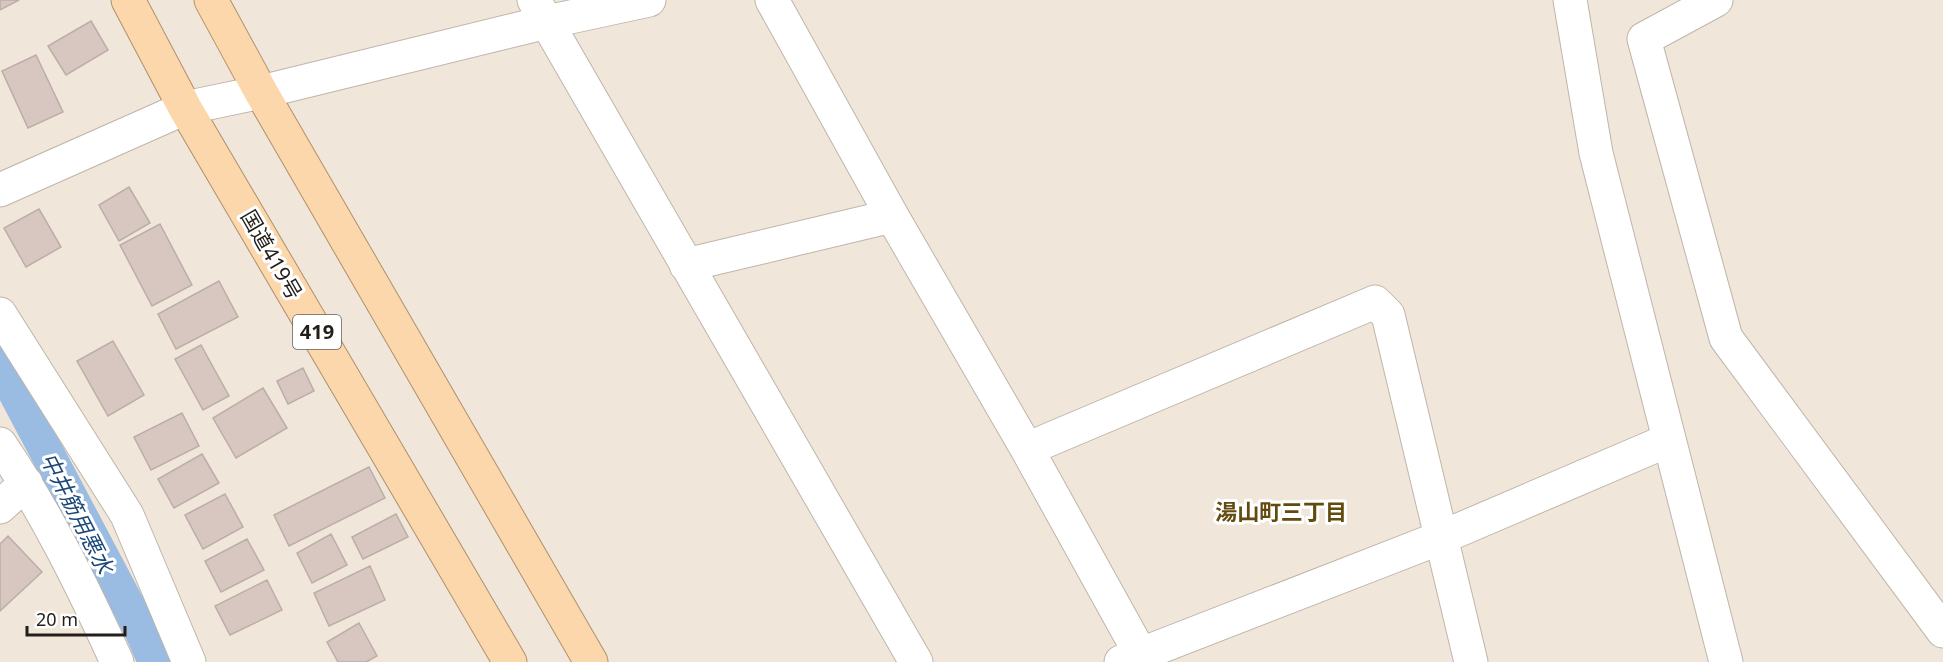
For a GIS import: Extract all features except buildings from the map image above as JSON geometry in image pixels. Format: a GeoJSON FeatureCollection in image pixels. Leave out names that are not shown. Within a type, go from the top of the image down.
{"type":"FeatureCollection","features":[{"type":"Feature","properties":{"kind":"highway","name":"国道419号"},"geometry":{"type":"LineString","coordinates":[[128,0],[186,108],[510,662]]}},
{"type":"Feature","properties":{"kind":"highway"},"geometry":{"type":"LineString","coordinates":[[211,0],[261,92],[591,662]]}},
{"type":"Feature","properties":{"kind":"street"},"geometry":{"type":"LineString","coordinates":[[0,190],[186,108],[261,92],[541,11],[649,0]]}},
{"type":"Feature","properties":{"kind":"street"},"geometry":{"type":"LineString","coordinates":[[772,0],[892,216],[1027,449],[1135,659],[1440,538],[1669,440]]}},
{"type":"Feature","properties":{"kind":"street"},"geometry":{"type":"LineString","coordinates":[[1570,0],[1596,153],[1726,662]]}},
{"type":"Feature","properties":{"kind":"street"},"geometry":{"type":"LineString","coordinates":[[1716,0],[1644,39],[1726,338],[1943,631]]}},
{"type":"Feature","properties":{"kind":"street"},"geometry":{"type":"LineString","coordinates":[[541,11],[916,662]]}},
{"type":"Feature","properties":{"kind":"street"},"geometry":{"type":"LineString","coordinates":[[686,265],[892,216]]}},
{"type":"Feature","properties":{"kind":"street"},"geometry":{"type":"LineString","coordinates":[[1027,449],[1375,302],[1388,315],[1471,662]]}},
{"type":"Feature","properties":{"kind":"street"},"geometry":{"type":"LineString","coordinates":[[0,314],[127,515],[189,662]]}},
{"type":"Feature","properties":{"kind":"street"},"geometry":{"type":"LineString","coordinates":[[0,444],[26,483],[92,606],[117,662]]}},
{"type":"Feature","properties":{"kind":"street"},"geometry":{"type":"LineString","coordinates":[[0,507],[26,483]]}},
{"type":"Feature","properties":{"kind":"waterway","name":"中井筋用悪水"},"geometry":{"type":"LineString","coordinates":[[0,364],[141,630],[155,662]]}},
{"type":"Feature","properties":{"kind":"district","name":"湯山町三丁目"},"geometry":{"type":"Point","coordinates":[1281,512]}}]}
